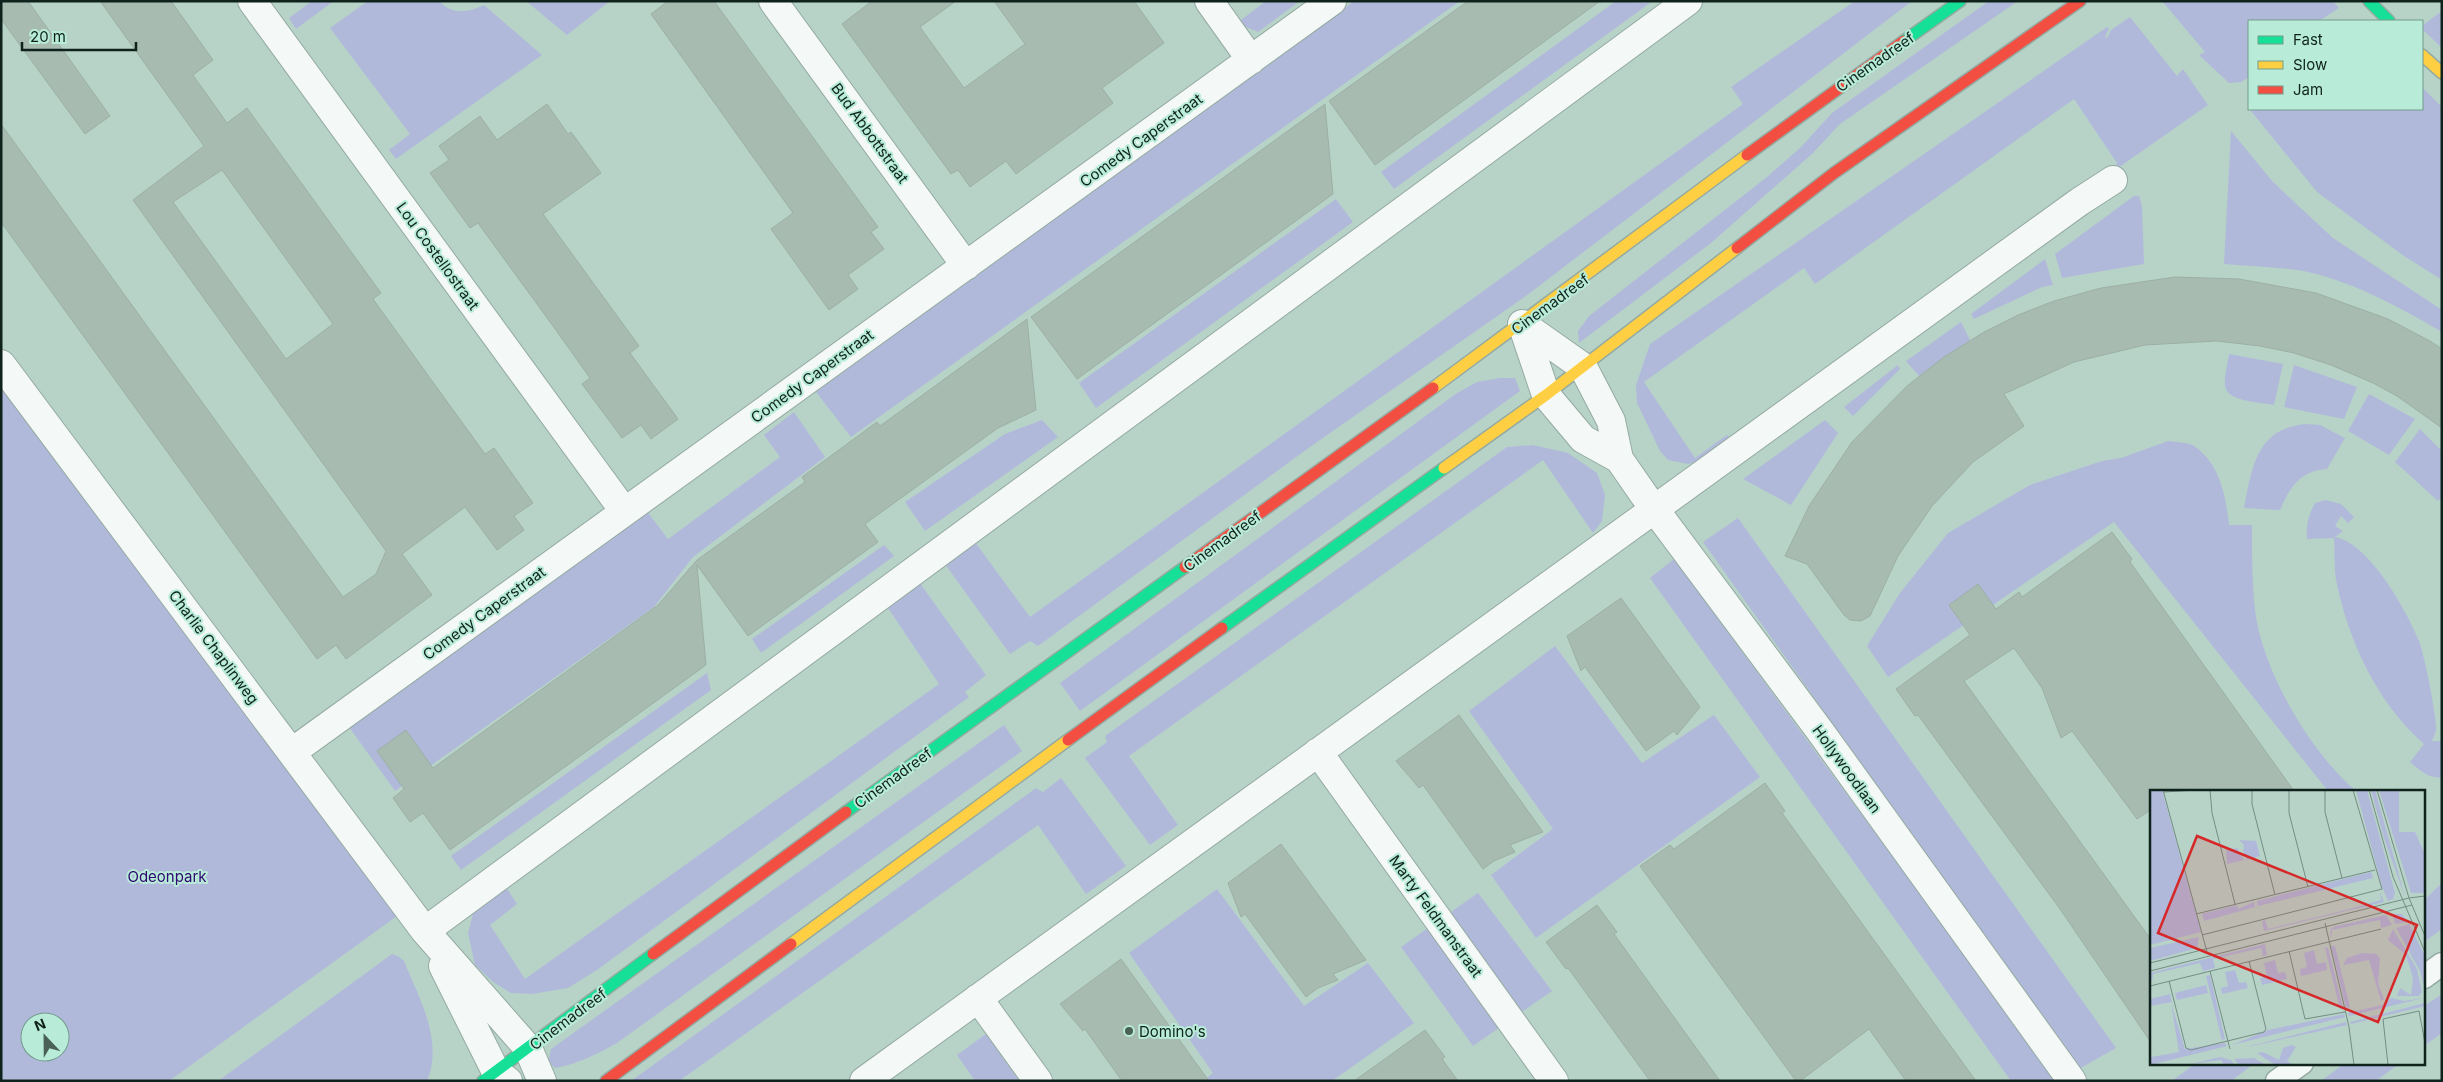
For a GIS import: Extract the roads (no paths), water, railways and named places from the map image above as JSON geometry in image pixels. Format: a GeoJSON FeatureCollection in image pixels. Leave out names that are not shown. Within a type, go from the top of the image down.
{"type":"FeatureCollection","features":[{"type":"Feature","properties":{"kind":"main road","name":"Cinemadreef"},"geometry":{"type":"LineString","coordinates":[[495,1078],[528,1048],[982,713],[1522,324],[1746,154],[1960,1]]}},
{"type":"Feature","properties":{"kind":"main road"},"geometry":{"type":"LineString","coordinates":[[606,1081],[1096,719],[1546,395],[1834,173],[2080,1]]}},
{"type":"Feature","properties":{"kind":"main road"},"geometry":{"type":"LineString","coordinates":[[2369,1],[2388,20]]}},
{"type":"Feature","properties":{"kind":"main road"},"geometry":{"type":"LineString","coordinates":[[2423,56],[2442,73]]}},
{"type":"Feature","properties":{"kind":"street","name":"Lou Costellostraat"},"geometry":{"type":"LineString","coordinates":[[252,1],[624,511]]}},
{"type":"Feature","properties":{"kind":"street","name":"Bud Abbottstraat"},"geometry":{"type":"LineString","coordinates":[[774,1],[966,266]]}},
{"type":"Feature","properties":{"kind":"street"},"geometry":{"type":"LineString","coordinates":[[1209,1],[1251,60]]}},
{"type":"Feature","properties":{"kind":"street","name":"Comedy Caperstraat"},"geometry":{"type":"LineString","coordinates":[[292,752],[1332,1]]}},
{"type":"Feature","properties":{"kind":"street"},"geometry":{"type":"LineString","coordinates":[[425,931],[1688,1]]}},
{"type":"Feature","properties":{"kind":"street"},"geometry":{"type":"LineString","coordinates":[[864,1081],[2072,207],[2113,180]]}},
{"type":"Feature","properties":{"kind":"street","name":"Hollywoodlaan"},"geometry":{"type":"LineString","coordinates":[[1522,324],[1583,367],[1611,421],[1619,459],[1654,509],[1820,731],[2072,1081]]}},
{"type":"Feature","properties":{"kind":"street","name":"Hollywoodlaan"},"geometry":{"type":"LineString","coordinates":[[1522,324],[1546,395],[1583,439],[1619,459]]}},
{"type":"Feature","properties":{"kind":"street","name":"Charlie Chaplinweg"},"geometry":{"type":"LineString","coordinates":[[1,364],[425,931],[528,1048],[542,1081]]}},
{"type":"Feature","properties":{"kind":"street","name":"Marty Feldmanstraat"},"geometry":{"type":"LineString","coordinates":[[1318,752],[1554,1081]]}},
{"type":"Feature","properties":{"kind":"street","name":"Charlie Chaplinweg"},"geometry":{"type":"LineString","coordinates":[[425,931],[495,1078]]}},
{"type":"Feature","properties":{"kind":"street"},"geometry":{"type":"LineString","coordinates":[[978,998],[1038,1081]]}},
{"type":"Feature","properties":{"kind":"lane"},"geometry":{"type":"LineString","coordinates":[[2426,976],[2442,964]]}},
{"type":"Feature","properties":{"kind":"lane"},"geometry":{"type":"LineString","coordinates":[[2277,1081],[2301,1064]]}},
{"type":"Feature","properties":{"kind":"place","name":"Domino's"},"geometry":{"type":"Point","coordinates":[1129,1031]}},
{"type":"Feature","properties":{"kind":"park label","name":"Odeonpark"},"geometry":{"type":"Point","coordinates":[167,876]}}]}
